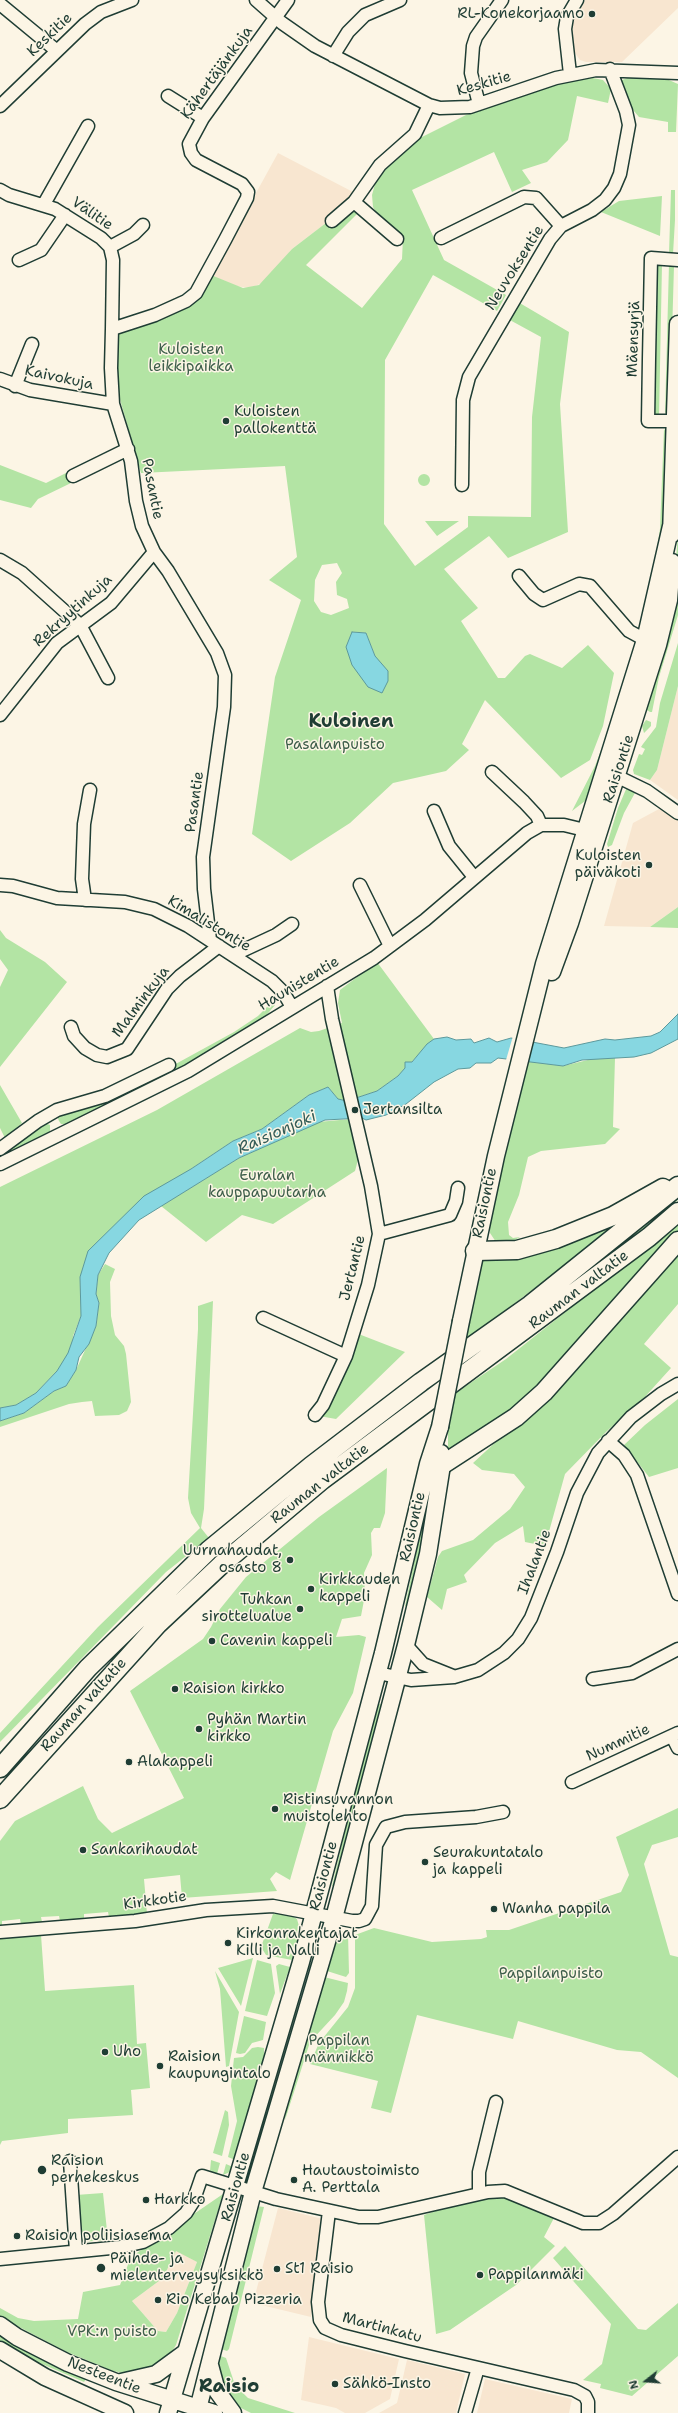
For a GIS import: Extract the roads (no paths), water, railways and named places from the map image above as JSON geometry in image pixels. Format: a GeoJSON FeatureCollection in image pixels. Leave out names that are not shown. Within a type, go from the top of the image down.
{"type":"FeatureCollection","features":[{"type":"Feature","properties":{"kind":"highway"},"geometry":{"type":"LineString","coordinates":[[475,1250],[517,1250],[556,1240],[613,1216],[678,1179]]}},
{"type":"Feature","properties":{"kind":"highway","name":"Rauman valtatie"},"geometry":{"type":"LineString","coordinates":[[0,1768],[88,1668],[143,1613],[239,1526],[311,1466],[421,1382],[530,1304],[678,1186]]}},
{"type":"Feature","properties":{"kind":"highway","name":"Rauman valtatie"},"geometry":{"type":"LineString","coordinates":[[0,1799],[158,1624],[221,1565],[322,1480],[547,1314],[649,1237],[678,1212]]}},
{"type":"Feature","properties":{"kind":"highway"},"geometry":{"type":"LineString","coordinates":[[442,1465],[516,1417],[544,1392],[678,1241]]}},
{"type":"Feature","properties":{"kind":"highway"},"geometry":{"type":"LineString","coordinates":[[0,1753],[40,1722]]}},
{"type":"Feature","properties":{"kind":"main road","name":"Raisiontie"},"geometry":{"type":"LineString","coordinates":[[170,2407],[236,2187],[314,1913],[378,1673],[428,1464],[440,1427],[475,1250],[515,1077],[535,1005],[544,964],[592,831],[652,643],[675,495],[675,421],[678,324]]}},
{"type":"Feature","properties":{"kind":"main road","name":"Raisiontie"},"geometry":{"type":"LineString","coordinates":[[197,2411],[253,2192],[334,1918],[406,1645],[428,1554],[442,1465],[440,1427]]}},
{"type":"Feature","properties":{"kind":"main road","name":"Nesteentie"},"geometry":{"type":"LineString","coordinates":[[0,2325],[45,2352],[170,2407],[214,2413]]}},
{"type":"Feature","properties":{"kind":"main road","name":"Nesteentie"},"geometry":{"type":"LineString","coordinates":[[0,2350],[45,2377],[124,2413]]}},
{"type":"Feature","properties":{"kind":"main road"},"geometry":{"type":"LineString","coordinates":[[116,2382],[149,2377],[162,2371],[186,2352]]}},
{"type":"Feature","properties":{"kind":"main road"},"geometry":{"type":"LineString","coordinates":[[210,2360],[217,2391],[233,2413]]}},
{"type":"Feature","properties":{"kind":"street","name":"Keskitie"},"geometry":{"type":"LineString","coordinates":[[1,104],[85,24],[101,12],[132,0]]}},
{"type":"Feature","properties":{"kind":"street","name":"Keskitie"},"geometry":{"type":"LineString","coordinates":[[256,0],[276,19],[333,56],[429,105],[449,109],[479,104],[570,74],[610,69],[678,73]]}},
{"type":"Feature","properties":{"kind":"street","name":"Kähertäjänkuja"},"geometry":{"type":"LineString","coordinates":[[112,329],[178,306],[196,293],[247,198],[248,192],[242,184],[196,160],[189,148],[190,138],[276,19],[288,0]]}},
{"type":"Feature","properties":{"kind":"street"},"geometry":{"type":"LineString","coordinates":[[333,56],[348,32],[365,15],[400,0]]}},
{"type":"Feature","properties":{"kind":"street"},"geometry":{"type":"LineString","coordinates":[[479,104],[472,73],[473,46],[476,37],[502,0]]}},
{"type":"Feature","properties":{"kind":"street"},"geometry":{"type":"LineString","coordinates":[[570,74],[565,29],[567,17],[577,0]]}},
{"type":"Feature","properties":{"kind":"street"},"geometry":{"type":"LineString","coordinates":[[0,4],[57,51]]}},
{"type":"Feature","properties":{"kind":"street","name":"Neuvoksentie"},"geometry":{"type":"LineString","coordinates":[[462,485],[463,400],[469,377],[550,239],[560,226],[592,210],[605,200],[614,188],[620,174],[629,125],[626,111],[610,69]]}},
{"type":"Feature","properties":{"kind":"street"},"geometry":{"type":"LineString","coordinates":[[168,96],[204,118]]}},
{"type":"Feature","properties":{"kind":"street"},"geometry":{"type":"LineString","coordinates":[[332,221],[354,202],[380,165],[415,134],[429,105]]}},
{"type":"Feature","properties":{"kind":"street"},"geometry":{"type":"LineString","coordinates":[[44,204],[88,126]]}},
{"type":"Feature","properties":{"kind":"street","name":"Välitie"},"geometry":{"type":"LineString","coordinates":[[0,190],[9,195],[44,204],[65,215],[101,238],[110,247],[113,260],[112,329]]}},
{"type":"Feature","properties":{"kind":"street"},"geometry":{"type":"LineString","coordinates":[[441,238],[518,200],[530,196],[541,202],[560,226]]}},
{"type":"Feature","properties":{"kind":"street"},"geometry":{"type":"LineString","coordinates":[[354,202],[396,239]]}},
{"type":"Feature","properties":{"kind":"street"},"geometry":{"type":"LineString","coordinates":[[19,260],[41,250],[65,215]]}},
{"type":"Feature","properties":{"kind":"street"},"geometry":{"type":"LineString","coordinates":[[110,247],[134,234],[143,225]]}},
{"type":"Feature","properties":{"kind":"street","name":"Mäensyrjä"},"geometry":{"type":"LineString","coordinates":[[675,421],[648,421],[649,359],[651,258],[678,260]]}},
{"type":"Feature","properties":{"kind":"street","name":"Pasantie"},"geometry":{"type":"LineString","coordinates":[[112,329],[111,368],[114,404],[128,449],[136,501],[142,526],[154,552],[168,572],[217,653],[225,675],[224,707],[203,857],[204,889],[214,943]]}},
{"type":"Feature","properties":{"kind":"street"},"geometry":{"type":"LineString","coordinates":[[15,386],[32,344]]}},
{"type":"Feature","properties":{"kind":"street","name":"Kaivokuja"},"geometry":{"type":"LineString","coordinates":[[0,379],[15,386],[90,402],[114,404]]}},
{"type":"Feature","properties":{"kind":"street"},"geometry":{"type":"LineString","coordinates":[[73,476],[128,449]]}},
{"type":"Feature","properties":{"kind":"street","name":"Rekryytinkuja"},"geometry":{"type":"LineString","coordinates":[[0,714],[57,643],[111,602],[154,552]]}},
{"type":"Feature","properties":{"kind":"street"},"geometry":{"type":"LineString","coordinates":[[0,560],[22,573],[80,625],[108,678]]}},
{"type":"Feature","properties":{"kind":"street"},"geometry":{"type":"LineString","coordinates":[[519,576],[534,594],[543,600],[579,584],[590,586],[628,631],[652,643]]}},
{"type":"Feature","properties":{"kind":"street"},"geometry":{"type":"LineString","coordinates":[[492,772],[537,816],[541,825],[555,824],[592,831]]}},
{"type":"Feature","properties":{"kind":"street"},"geometry":{"type":"LineString","coordinates":[[611,774],[647,791],[678,813]]}},
{"type":"Feature","properties":{"kind":"street"},"geometry":{"type":"LineString","coordinates":[[85,900],[82,879],[84,824],[90,790]]}},
{"type":"Feature","properties":{"kind":"street"},"geometry":{"type":"LineString","coordinates":[[434,811],[449,846],[474,878]]}},
{"type":"Feature","properties":{"kind":"street","name":"Haunistentie"},"geometry":{"type":"LineString","coordinates":[[0,1164],[188,1071],[327,986],[390,946],[528,833],[541,825]]}},
{"type":"Feature","properties":{"kind":"street","name":"Kimalistontie"},"geometry":{"type":"LineString","coordinates":[[0,885],[13,886],[47,897],[141,905],[171,917],[233,955],[280,988],[292,1007]]}},
{"type":"Feature","properties":{"kind":"street"},"geometry":{"type":"LineString","coordinates":[[360,885],[390,946]]}},
{"type":"Feature","properties":{"kind":"street"},"geometry":{"type":"LineString","coordinates":[[233,955],[276,935],[292,924]]}},
{"type":"Feature","properties":{"kind":"street","name":"Malminkuja"},"geometry":{"type":"LineString","coordinates":[[71,1026],[74,1036],[85,1048],[97,1055],[107,1057],[127,1049],[167,989],[214,943]]}},
{"type":"Feature","properties":{"kind":"street","name":"Jertantie"},"geometry":{"type":"LineString","coordinates":[[315,1415],[323,1405],[346,1356],[368,1284],[378,1234],[371,1186],[357,1121],[350,1098],[327,986]]}},
{"type":"Feature","properties":{"kind":"street"},"geometry":{"type":"LineString","coordinates":[[0,1150],[50,1115],[66,1107],[105,1096],[169,1065]]}},
{"type":"Feature","properties":{"kind":"street"},"geometry":{"type":"LineString","coordinates":[[50,1115],[60,1134]]}},
{"type":"Feature","properties":{"kind":"street"},"geometry":{"type":"LineString","coordinates":[[378,1234],[450,1215],[456,1201],[458,1188]]}},
{"type":"Feature","properties":{"kind":"street"},"geometry":{"type":"LineString","coordinates":[[263,1318],[346,1356]]}},
{"type":"Feature","properties":{"kind":"street","name":"Ihalantie"},"geometry":{"type":"LineString","coordinates":[[378,1673],[397,1678],[429,1680],[454,1677],[478,1670],[496,1660],[511,1647],[526,1628],[557,1552],[577,1493],[590,1467],[618,1429],[647,1404],[678,1384]]}},
{"type":"Feature","properties":{"kind":"street"},"geometry":{"type":"LineString","coordinates":[[608,1441],[624,1454],[637,1475],[678,1594]]}},
{"type":"Feature","properties":{"kind":"street"},"geometry":{"type":"LineString","coordinates":[[406,1645],[424,1664],[454,1677]]}},
{"type":"Feature","properties":{"kind":"street"},"geometry":{"type":"LineString","coordinates":[[593,1679],[632,1673],[678,1649]]}},
{"type":"Feature","properties":{"kind":"street"},"geometry":{"type":"LineString","coordinates":[[675,1734],[678,1748]]}},
{"type":"Feature","properties":{"kind":"street","name":"Nummitie"},"geometry":{"type":"LineString","coordinates":[[572,1782],[675,1734]]}},
{"type":"Feature","properties":{"kind":"street","name":"Kirkkotie"},"geometry":{"type":"LineString","coordinates":[[0,1932],[135,1921],[206,1910],[273,1906],[334,1918],[359,1921],[365,1919],[370,1912],[376,1845],[386,1827],[404,1822],[476,1817],[503,1812]]}},
{"type":"Feature","properties":{"kind":"street"},"geometry":{"type":"LineString","coordinates":[[479,2194],[479,2172],[496,2102]]}},
{"type":"Feature","properties":{"kind":"street"},"geometry":{"type":"LineString","coordinates":[[0,2259],[130,2246],[169,2228],[186,2214],[193,2202],[202,2176],[253,2192],[358,2217],[378,2217],[479,2194],[505,2191],[583,2223],[599,2223],[613,2214],[678,2158]]}},
{"type":"Feature","properties":{"kind":"street"},"geometry":{"type":"LineString","coordinates":[[70,2161],[76,2251]]}},
{"type":"Feature","properties":{"kind":"street","name":"Martinkatu"},"geometry":{"type":"LineString","coordinates":[[329,2211],[318,2302],[320,2320],[326,2328],[341,2335],[581,2392],[588,2402],[588,2413]]}},
{"type":"Feature","properties":{"kind":"street"},"geometry":{"type":"LineString","coordinates":[[466,2413],[478,2368]]}},
{"type":"Feature","properties":{"kind":"water"},"geometry":{"type":"Polygon","coordinates":[[[352,632],[366,633],[375,656],[388,671],[388,681],[382,693],[368,687],[352,665],[346,647],[352,632]]]}},
{"type":"Feature","properties":{"kind":"water","name":"Raisionjoki"},"geometry":{"type":"Polygon","coordinates":[[[678,1014],[678,1039],[651,1053],[634,1057],[582,1060],[563,1066],[498,1058],[491,1063],[476,1063],[470,1068],[458,1069],[434,1082],[406,1104],[386,1115],[366,1120],[362,1118],[325,1120],[239,1158],[139,1220],[109,1253],[98,1275],[96,1294],[99,1303],[96,1326],[89,1344],[79,1357],[76,1370],[66,1386],[54,1391],[24,1413],[0,1421],[0,1408],[16,1405],[36,1393],[57,1371],[68,1353],[81,1316],[80,1277],[88,1251],[144,1196],[191,1169],[233,1141],[262,1129],[309,1095],[328,1087],[338,1099],[347,1101],[377,1091],[398,1076],[405,1068],[405,1062],[412,1062],[427,1044],[434,1039],[447,1037],[456,1040],[471,1039],[474,1043],[489,1038],[497,1042],[511,1038],[564,1048],[605,1039],[615,1040],[651,1036],[660,1032],[678,1014]]]}},
{"type":"Feature","properties":{"kind":"place","name":"RL-Konekorjaamo"},"geometry":{"type":"Point","coordinates":[592,14]}},
{"type":"Feature","properties":{"kind":"place","name":"Kuloisten pallokenttä"},"geometry":{"type":"Point","coordinates":[226,421]}},
{"type":"Feature","properties":{"kind":"place","name":"Kuloisten päiväkoti"},"geometry":{"type":"Point","coordinates":[649,865]}},
{"type":"Feature","properties":{"kind":"place","name":"Jertansilta"},"geometry":{"type":"Point","coordinates":[355,1110]}},
{"type":"Feature","properties":{"kind":"place","name":"Uurnahaudat, osasto 8"},"geometry":{"type":"Point","coordinates":[290,1560]}},
{"type":"Feature","properties":{"kind":"place","name":"Kirkkauden kappeli"},"geometry":{"type":"Point","coordinates":[311,1589]}},
{"type":"Feature","properties":{"kind":"place","name":"Tuhkan sirottelualue"},"geometry":{"type":"Point","coordinates":[300,1609]}},
{"type":"Feature","properties":{"kind":"place","name":"Cavenin kappeli"},"geometry":{"type":"Point","coordinates":[212,1641]}},
{"type":"Feature","properties":{"kind":"place","name":"Raision kirkko"},"geometry":{"type":"Point","coordinates":[175,1689]}},
{"type":"Feature","properties":{"kind":"place","name":"Pyhän Martin kirkko"},"geometry":{"type":"Point","coordinates":[199,1729]}},
{"type":"Feature","properties":{"kind":"place","name":"Alakappeli"},"geometry":{"type":"Point","coordinates":[129,1762]}},
{"type":"Feature","properties":{"kind":"place","name":"Ristinsuvannon muistolehto"},"geometry":{"type":"Point","coordinates":[275,1809]}},
{"type":"Feature","properties":{"kind":"place","name":"Sankarihaudat"},"geometry":{"type":"Point","coordinates":[83,1850]}},
{"type":"Feature","properties":{"kind":"place","name":"Seurakuntatalo ja kappeli"},"geometry":{"type":"Point","coordinates":[425,1862]}},
{"type":"Feature","properties":{"kind":"place","name":"Wanha pappila"},"geometry":{"type":"Point","coordinates":[494,1909]}},
{"type":"Feature","properties":{"kind":"place","name":"Kirkonrakentajat Killi ja Nalli"},"geometry":{"type":"Point","coordinates":[228,1943]}},
{"type":"Feature","properties":{"kind":"place","name":"Uho"},"geometry":{"type":"Point","coordinates":[105,2052]}},
{"type":"Feature","properties":{"kind":"place","name":"Raision kaupungintalo"},"geometry":{"type":"Point","coordinates":[160,2066]}},
{"type":"Feature","properties":{"kind":"place","name":"Raision perhekeskus"},"geometry":{"type":"Point","coordinates":[42,2170]}},
{"type":"Feature","properties":{"kind":"place","name":"Hautaustoimisto A. Perttala"},"geometry":{"type":"Point","coordinates":[294,2180]}},
{"type":"Feature","properties":{"kind":"place","name":"Harkko"},"geometry":{"type":"Point","coordinates":[146,2200]}},
{"type":"Feature","properties":{"kind":"place","name":"Raision poliisiasema"},"geometry":{"type":"Point","coordinates":[17,2236]}},
{"type":"Feature","properties":{"kind":"place","name":"Päihde- ja mielenterveysyksikkö"},"geometry":{"type":"Point","coordinates":[101,2268]}},
{"type":"Feature","properties":{"kind":"place","name":"St1 Raisio"},"geometry":{"type":"Point","coordinates":[277,2269]}},
{"type":"Feature","properties":{"kind":"place","name":"Pappilanmäki"},"geometry":{"type":"Point","coordinates":[480,2275]}},
{"type":"Feature","properties":{"kind":"place","name":"Rio Kebab Pizzeria"},"geometry":{"type":"Point","coordinates":[158,2300]}},
{"type":"Feature","properties":{"kind":"place","name":"Sähkö-Insto"},"geometry":{"type":"Point","coordinates":[335,2384]}},
{"type":"Feature","properties":{"kind":"district","name":"Kuloinen"},"geometry":{"type":"Point","coordinates":[351,722]}},
{"type":"Feature","properties":{"kind":"district","name":"Raisio"},"geometry":{"type":"Point","coordinates":[229,2387]}},
{"type":"Feature","properties":{"kind":"park label","name":"Kuloisten leikkipaikka"},"geometry":{"type":"Point","coordinates":[191,358]}},
{"type":"Feature","properties":{"kind":"park label","name":"Pasalanpuisto"},"geometry":{"type":"Point","coordinates":[335,745]}},
{"type":"Feature","properties":{"kind":"park label","name":"Euralan kauppapuutarha"},"geometry":{"type":"Point","coordinates":[267,1184]}},
{"type":"Feature","properties":{"kind":"park label","name":"Pappilanpuisto"},"geometry":{"type":"Point","coordinates":[551,1974]}},
{"type":"Feature","properties":{"kind":"park label","name":"Pappilan männikkö"},"geometry":{"type":"Point","coordinates":[339,2050]}},
{"type":"Feature","properties":{"kind":"park label","name":"VPK:n puisto"},"geometry":{"type":"Point","coordinates":[112,2332]}}]}
